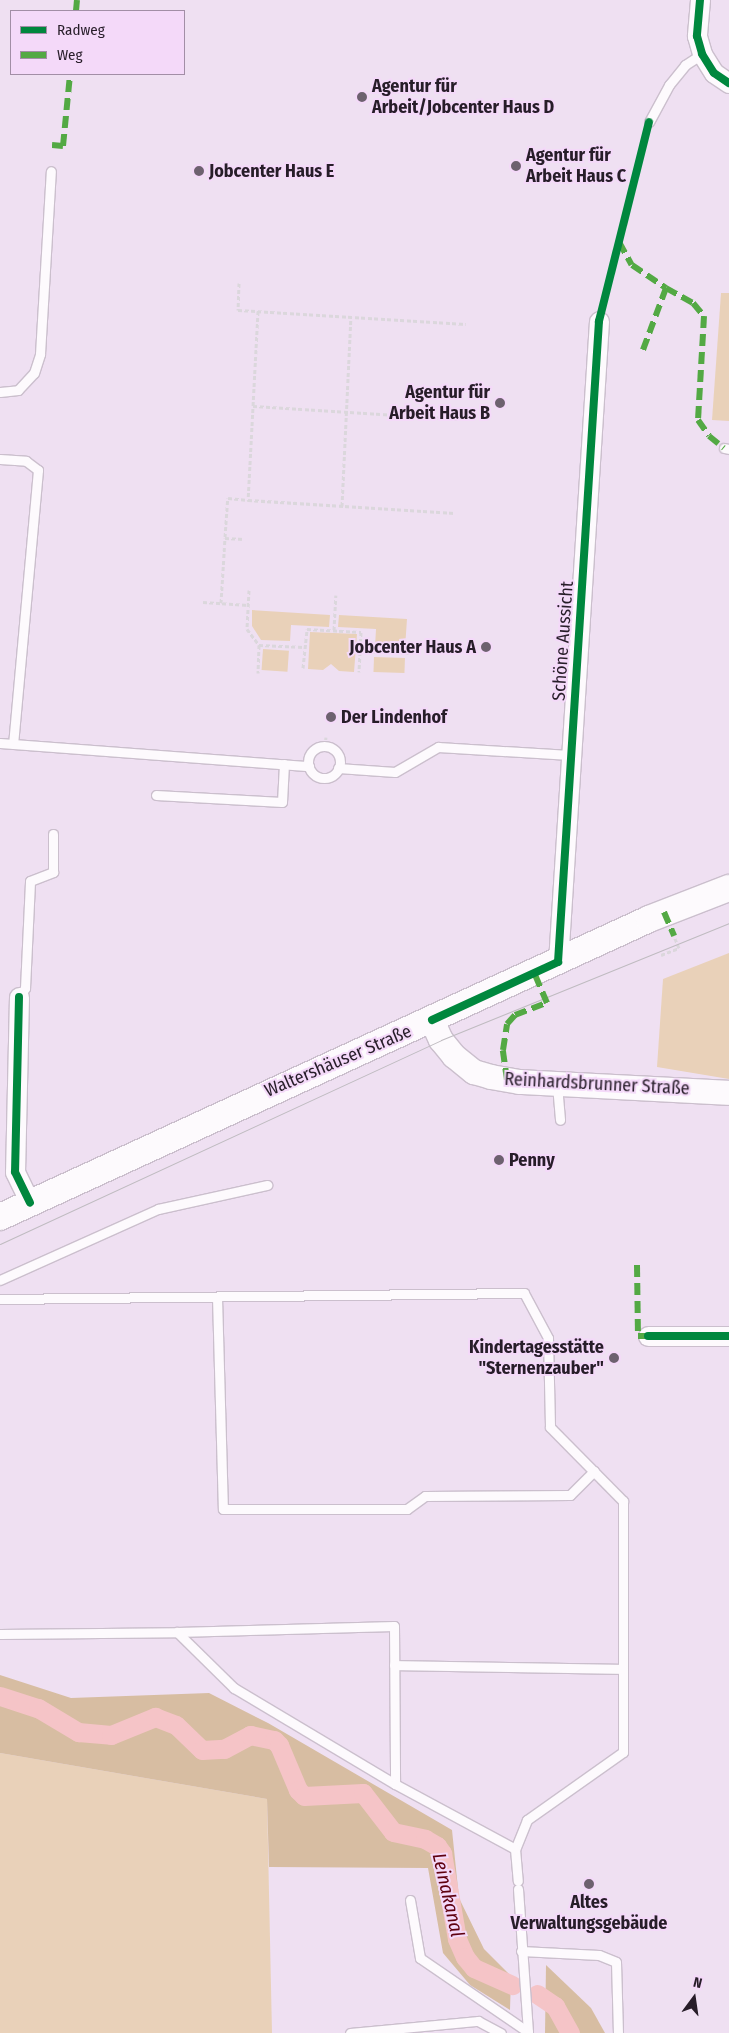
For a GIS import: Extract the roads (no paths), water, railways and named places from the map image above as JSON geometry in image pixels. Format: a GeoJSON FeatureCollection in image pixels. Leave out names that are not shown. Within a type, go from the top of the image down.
{"type":"FeatureCollection","features":[{"type":"Feature","properties":{"kind":"main road","name":"Waltershäuser Straße"},"geometry":{"type":"LineString","coordinates":[[0,1217],[281,1085],[432,1020],[664,912],[729,888]]}},
{"type":"Feature","properties":{"kind":"street"},"geometry":{"type":"LineString","coordinates":[[700,0],[697,36],[702,54],[714,73],[729,83]]}},
{"type":"Feature","properties":{"kind":"street","name":"Schöne Aussicht"},"geometry":{"type":"LineString","coordinates":[[558,962],[599,321]]}},
{"type":"Feature","properties":{"kind":"street"},"geometry":{"type":"LineString","coordinates":[[19,997],[15,1172],[30,1203]]}},
{"type":"Feature","properties":{"kind":"street","name":"Reinhardsbrunner Straße"},"geometry":{"type":"LineString","coordinates":[[432,1020],[441,1040],[474,1072],[507,1080],[729,1093]]}},
{"type":"Feature","properties":{"kind":"street"},"geometry":{"type":"LineString","coordinates":[[648,1336],[729,1336]]}},
{"type":"Feature","properties":{"kind":"lane"},"geometry":{"type":"LineString","coordinates":[[649,122],[669,85],[685,65],[702,54]]}},
{"type":"Feature","properties":{"kind":"lane"},"geometry":{"type":"LineString","coordinates":[[0,392],[18,390],[34,373],[40,354],[51,171]]}},
{"type":"Feature","properties":{"kind":"lane"},"geometry":{"type":"LineString","coordinates":[[0,459],[26,461],[38,470],[14,744]]}},
{"type":"Feature","properties":{"kind":"lane"},"geometry":{"type":"LineString","coordinates":[[325,742],[339,757],[338,768],[327,778],[318,777],[309,766],[310,754],[325,742]]}},
{"type":"Feature","properties":{"kind":"lane"},"geometry":{"type":"LineString","coordinates":[[0,743],[309,766]]}},
{"type":"Feature","properties":{"kind":"lane"},"geometry":{"type":"LineString","coordinates":[[338,768],[395,772],[438,747],[570,754]]}},
{"type":"Feature","properties":{"kind":"lane"},"geometry":{"type":"LineString","coordinates":[[156,795],[282,802],[284,764]]}},
{"type":"Feature","properties":{"kind":"lane"},"geometry":{"type":"LineString","coordinates":[[19,997],[25,988],[30,881],[53,872],[53,834]]}},
{"type":"Feature","properties":{"kind":"lane"},"geometry":{"type":"LineString","coordinates":[[557,1084],[560,1120]]}},
{"type":"Feature","properties":{"kind":"lane"},"geometry":{"type":"LineString","coordinates":[[0,1280],[158,1209],[267,1185]]}},
{"type":"Feature","properties":{"kind":"lane"},"geometry":{"type":"LineString","coordinates":[[0,1299],[524,1293],[548,1338],[550,1427],[623,1500],[623,1752],[527,1820],[515,1849],[528,2032]]}},
{"type":"Feature","properties":{"kind":"lane"},"geometry":{"type":"LineString","coordinates":[[218,1297],[223,1510],[407,1509],[425,1496],[570,1495],[594,1471]]}},
{"type":"Feature","properties":{"kind":"lane"},"geometry":{"type":"LineString","coordinates":[[0,1634],[178,1632],[394,1626],[394,1784]]}},
{"type":"Feature","properties":{"kind":"lane"},"geometry":{"type":"LineString","coordinates":[[178,1632],[234,1688],[394,1784],[515,1849]]}},
{"type":"Feature","properties":{"kind":"lane"},"geometry":{"type":"LineString","coordinates":[[394,1666],[623,1669]]}},
{"type":"Feature","properties":{"kind":"lane"},"geometry":{"type":"LineString","coordinates":[[410,1900],[420,1958],[528,2032]]}},
{"type":"Feature","properties":{"kind":"lane"},"geometry":{"type":"LineString","coordinates":[[521,1952],[600,1955],[616,1962],[618,2033]]}},
{"type":"Feature","properties":{"kind":"lane"},"geometry":{"type":"LineString","coordinates":[[350,2033],[478,2021],[501,2033]]}},
{"type":"Feature","properties":{"kind":"waterway","name":"Leinakanal"},"geometry":{"type":"LineString","coordinates":[[0,1696],[38,1708],[78,1732],[111,1735],[155,1717],[176,1725],[202,1750],[224,1749],[250,1735],[274,1740],[279,1745],[298,1790],[304,1796],[363,1793],[393,1832],[425,1839],[437,1846],[442,1853],[457,1939],[465,1957],[474,1968],[512,1985]]}},
{"type":"Feature","properties":{"kind":"waterway","name":"Leinakanal"},"geometry":{"type":"LineString","coordinates":[[537,1994],[555,2006],[570,2033]]}},
{"type":"Feature","properties":{"kind":"tram line"},"geometry":{"type":"LineString","coordinates":[[0,1244],[441,1040],[729,923]]}},
{"type":"Feature","properties":{"kind":"place","name":"Agentur für Arbeit/Jobcenter Haus D"},"geometry":{"type":"Point","coordinates":[362,97]}},
{"type":"Feature","properties":{"kind":"place","name":"Agentur für Arbeit Haus C"},"geometry":{"type":"Point","coordinates":[516,166]}},
{"type":"Feature","properties":{"kind":"place","name":"Jobcenter Haus E"},"geometry":{"type":"Point","coordinates":[199,171]}},
{"type":"Feature","properties":{"kind":"place","name":"Agentur für Arbeit Haus B"},"geometry":{"type":"Point","coordinates":[500,403]}},
{"type":"Feature","properties":{"kind":"place","name":"Jobcenter Haus A"},"geometry":{"type":"Point","coordinates":[486,647]}},
{"type":"Feature","properties":{"kind":"place","name":"Der Lindenhof"},"geometry":{"type":"Point","coordinates":[331,717]}},
{"type":"Feature","properties":{"kind":"place","name":"Penny"},"geometry":{"type":"Point","coordinates":[499,1160]}},
{"type":"Feature","properties":{"kind":"place","name":"Kindertagesstätte \"Sternenzauber\""},"geometry":{"type":"Point","coordinates":[614,1358]}},
{"type":"Feature","properties":{"kind":"place","name":"Altes Verwaltungsgebäude"},"geometry":{"type":"Point","coordinates":[589,1884]}}]}
